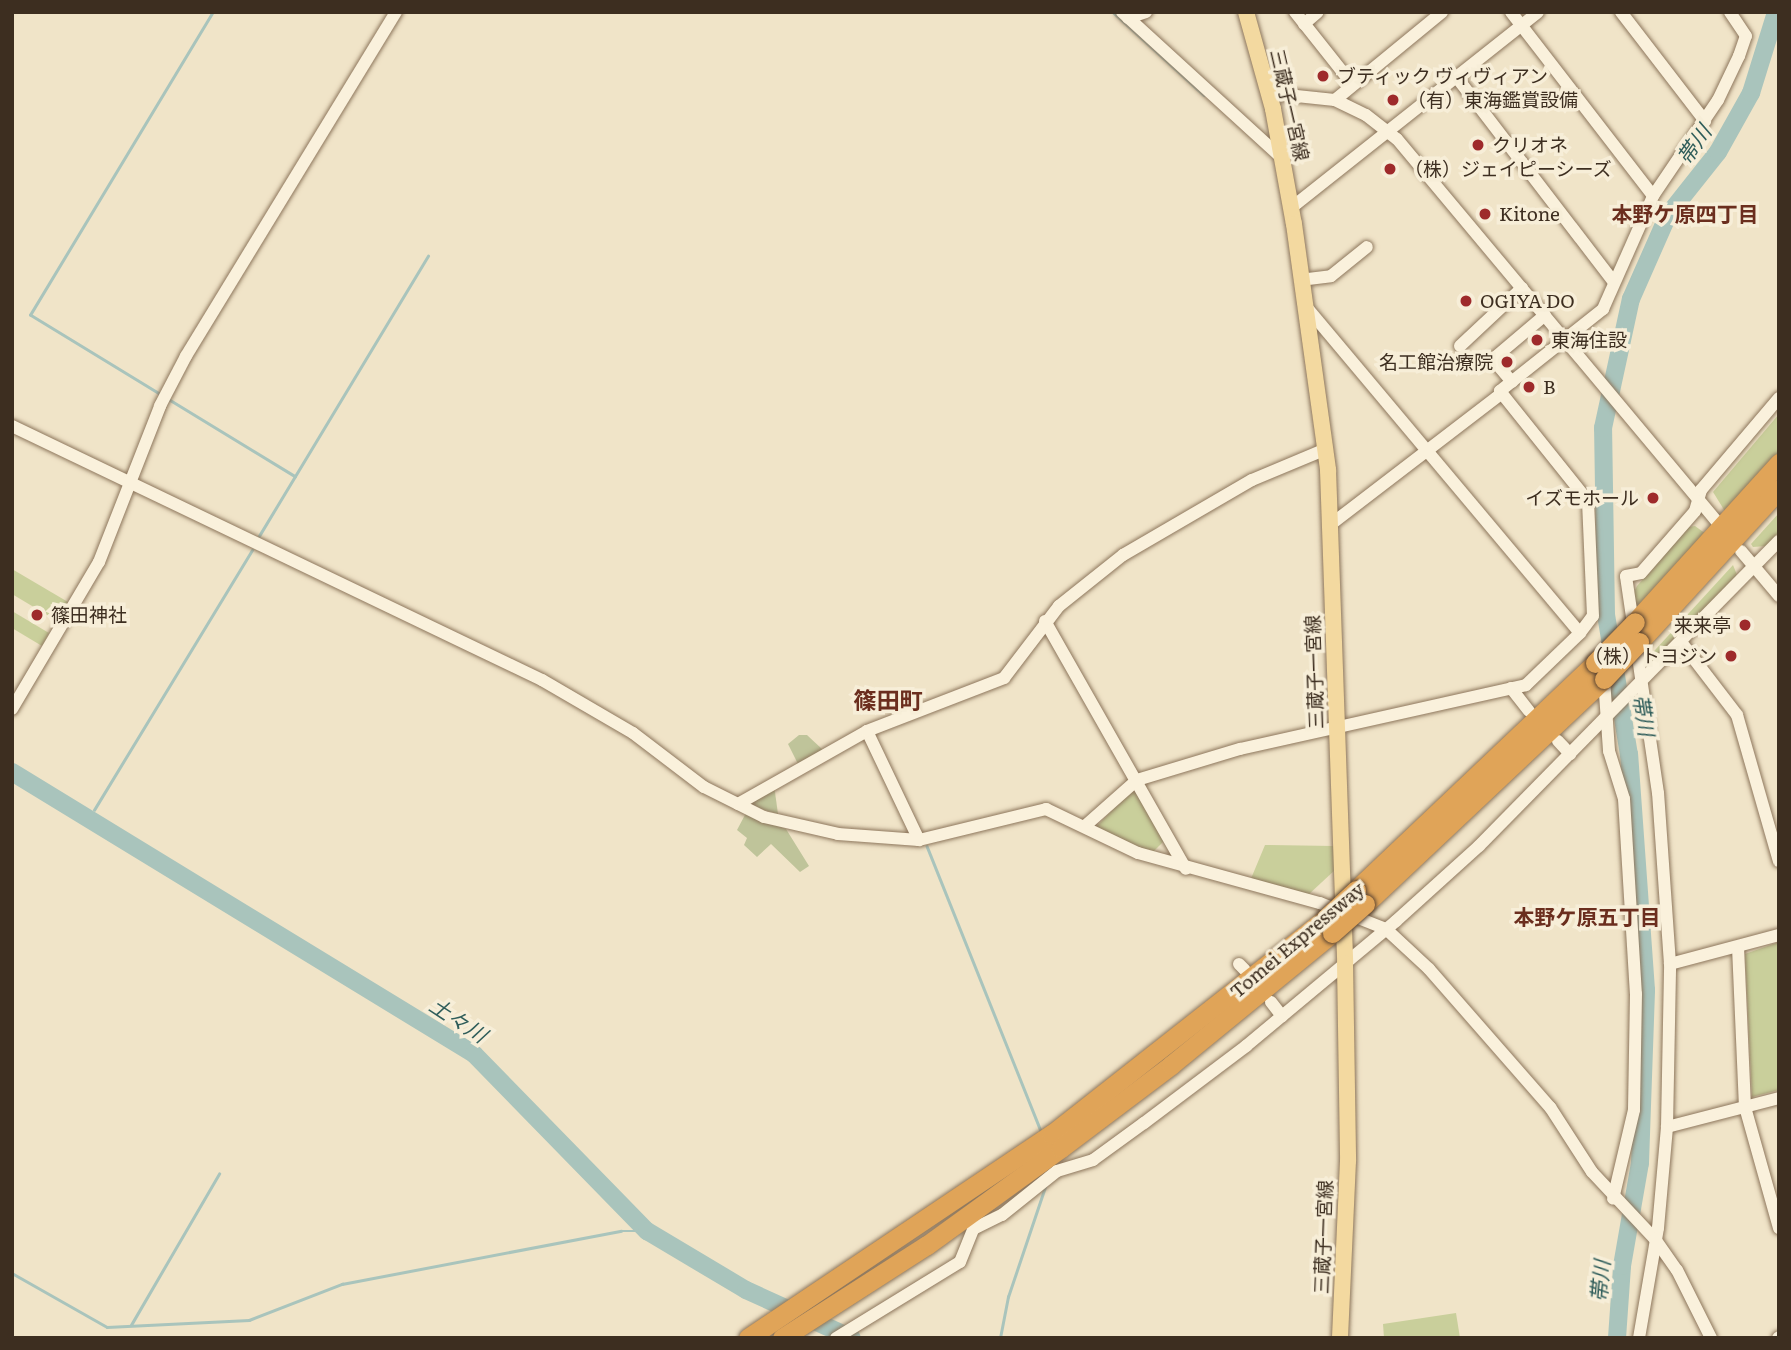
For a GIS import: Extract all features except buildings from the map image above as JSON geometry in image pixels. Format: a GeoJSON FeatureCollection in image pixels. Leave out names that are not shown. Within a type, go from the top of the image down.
{"type":"FeatureCollection","features":[{"type":"Feature","properties":{"kind":"highway","name":"Tomei Expressway"},"geometry":{"type":"LineString","coordinates":[[1599,671],[1635,622],[1779,463]]}},
{"type":"Feature","properties":{"kind":"highway","name":"Tomei Expressway"},"geometry":{"type":"LineString","coordinates":[[782,1338],[821,1314],[1056,1141],[1333,921],[1599,671],[1639,642],[1779,489]]}},
{"type":"Feature","properties":{"kind":"highway","name":"Tomei Expressway"},"geometry":{"type":"LineString","coordinates":[[748,1338],[955,1213]]}},
{"type":"Feature","properties":{"kind":"main road","name":"三蔵子一宮線"},"geometry":{"type":"LineString","coordinates":[[1246,12],[1268,93],[1292,208],[1326,449],[1338,727],[1333,921],[1345,963],[1348,1161],[1340,1338]]}},
{"type":"Feature","properties":{"kind":"street"},"geometry":{"type":"LineString","coordinates":[[12,709],[85,589],[160,406],[186,356],[396,12]]}},
{"type":"Feature","properties":{"kind":"street"},"geometry":{"type":"LineString","coordinates":[[1125,15],[1146,12]]}},
{"type":"Feature","properties":{"kind":"street"},"geometry":{"type":"LineString","coordinates":[[1295,12],[1352,84]]}},
{"type":"Feature","properties":{"kind":"street"},"geometry":{"type":"LineString","coordinates":[[1304,24],[1318,12]]}},
{"type":"Feature","properties":{"kind":"street"},"geometry":{"type":"LineString","coordinates":[[1335,100],[1442,12]]}},
{"type":"Feature","properties":{"kind":"street"},"geometry":{"type":"LineString","coordinates":[[1511,12],[1653,196]]}},
{"type":"Feature","properties":{"kind":"street"},"geometry":{"type":"LineString","coordinates":[[1292,208],[1458,79],[1538,12]]}},
{"type":"Feature","properties":{"kind":"street"},"geometry":{"type":"LineString","coordinates":[[1621,12],[1705,121]]}},
{"type":"Feature","properties":{"kind":"street"},"geometry":{"type":"LineString","coordinates":[[1330,525],[1502,393],[1603,309],[1653,196],[1705,121],[1746,36],[1731,12]]}},
{"type":"Feature","properties":{"kind":"street"},"geometry":{"type":"LineString","coordinates":[[1125,15],[1282,158]]}},
{"type":"Feature","properties":{"kind":"street"},"geometry":{"type":"LineString","coordinates":[[1458,79],[1614,282]]}},
{"type":"Feature","properties":{"kind":"street"},"geometry":{"type":"LineString","coordinates":[[1268,93],[1335,100],[1390,132],[1717,522]]}},
{"type":"Feature","properties":{"kind":"street"},"geometry":{"type":"LineString","coordinates":[[1300,279],[1331,276],[1367,247]]}},
{"type":"Feature","properties":{"kind":"street"},"geometry":{"type":"LineString","coordinates":[[1460,346],[1522,288]]}},
{"type":"Feature","properties":{"kind":"street"},"geometry":{"type":"LineString","coordinates":[[1304,305],[1580,634]]}},
{"type":"Feature","properties":{"kind":"street"},"geometry":{"type":"LineString","coordinates":[[1512,382],[1493,359],[1545,315]]}},
{"type":"Feature","properties":{"kind":"street"},"geometry":{"type":"LineString","coordinates":[[1085,826],[1137,780],[1240,749],[1526,685],[1580,634],[1593,616],[1588,501],[1502,393]]}},
{"type":"Feature","properties":{"kind":"street"},"geometry":{"type":"LineString","coordinates":[[1639,1338],[1667,1127],[1670,964],[1658,793],[1626,576],[1641,573],[1695,511],[1701,491],[1779,398]]}},
{"type":"Feature","properties":{"kind":"street"},"geometry":{"type":"LineString","coordinates":[[12,426],[542,680],[589,705],[704,787],[785,824],[838,834],[919,840],[1034,809],[1058,812],[1138,853],[1333,921],[1386,929],[1429,969],[1550,1107],[1618,1203],[1651,1235],[1677,1270],[1711,1338]]}},
{"type":"Feature","properties":{"kind":"street"},"geometry":{"type":"LineString","coordinates":[[738,804],[867,731],[1004,678],[1045,621],[1123,555],[1178,520],[1252,480],[1326,449]]}},
{"type":"Feature","properties":{"kind":"street"},"geometry":{"type":"LineString","coordinates":[[836,1338],[960,1262],[973,1229],[1002,1215],[1057,1171],[1093,1160],[1282,1016],[1386,929],[1479,846],[1779,541]]}},
{"type":"Feature","properties":{"kind":"street"},"geometry":{"type":"LineString","coordinates":[[1741,551],[1779,596]]}},
{"type":"Feature","properties":{"kind":"street"},"geometry":{"type":"LineString","coordinates":[[1045,621],[1187,869]]}},
{"type":"Feature","properties":{"kind":"street"},"geometry":{"type":"LineString","coordinates":[[1681,642],[1737,715],[1779,861]]}},
{"type":"Feature","properties":{"kind":"street"},"geometry":{"type":"LineString","coordinates":[[1599,671],[1607,717],[1609,751],[1624,799],[1636,994],[1634,1110],[1618,1203]]}},
{"type":"Feature","properties":{"kind":"street"},"geometry":{"type":"LineString","coordinates":[[1511,688],[1529,711]]}},
{"type":"Feature","properties":{"kind":"street"},"geometry":{"type":"LineString","coordinates":[[867,731],[919,840]]}},
{"type":"Feature","properties":{"kind":"street"},"geometry":{"type":"LineString","coordinates":[[1558,741],[1570,754]]}},
{"type":"Feature","properties":{"kind":"street"},"geometry":{"type":"LineString","coordinates":[[1670,964],[1779,935]]}},
{"type":"Feature","properties":{"kind":"street"},"geometry":{"type":"LineString","coordinates":[[1738,947],[1745,1107],[1779,1228]]}},
{"type":"Feature","properties":{"kind":"street"},"geometry":{"type":"LineString","coordinates":[[1271,1002],[1282,1016]]}},
{"type":"Feature","properties":{"kind":"street"},"geometry":{"type":"LineString","coordinates":[[1667,1127],[1779,1098]]}},
{"type":"Feature","properties":{"kind":"green space"},"geometry":{"type":"Polygon","coordinates":[[[1779,414],[1779,453],[1726,513],[1713,492],[1779,414]]]}},
{"type":"Feature","properties":{"kind":"green space"},"geometry":{"type":"Polygon","coordinates":[[[1779,513],[1779,532],[1766,546],[1753,547],[1751,544],[1779,513]]]}},
{"type":"Feature","properties":{"kind":"green space"},"geometry":{"type":"Polygon","coordinates":[[[1695,526],[1706,534],[1635,611],[1633,594],[1637,586],[1689,527],[1695,526]]]}},
{"type":"Feature","properties":{"kind":"green space"},"geometry":{"type":"Polygon","coordinates":[[[1733,565],[1737,575],[1652,662],[1645,661],[1733,565]]]}},
{"type":"Feature","properties":{"kind":"green space"},"geometry":{"type":"Polygon","coordinates":[[[12,569],[68,602],[57,621],[12,594],[12,569]]]}},
{"type":"Feature","properties":{"kind":"green space"},"geometry":{"type":"Polygon","coordinates":[[[12,611],[49,633],[42,646],[12,628],[12,611]]]}},
{"type":"Feature","properties":{"kind":"green space"},"geometry":{"type":"Polygon","coordinates":[[[799,735],[807,735],[823,750],[798,764],[788,744],[799,735]]]}},
{"type":"Feature","properties":{"kind":"green space"},"geometry":{"type":"Polygon","coordinates":[[[774,785],[778,814],[751,806],[750,800],[774,785]]]}},
{"type":"Feature","properties":{"kind":"green space"},"geometry":{"type":"Polygon","coordinates":[[[1131,791],[1136,791],[1164,841],[1152,853],[1096,827],[1131,791]]]}},
{"type":"Feature","properties":{"kind":"green space"},"geometry":{"type":"Polygon","coordinates":[[[746,813],[786,829],[809,866],[800,872],[771,844],[757,857],[744,845],[747,838],[737,830],[746,813]]]}},
{"type":"Feature","properties":{"kind":"green space"},"geometry":{"type":"Polygon","coordinates":[[[1265,845],[1334,846],[1335,870],[1308,895],[1250,881],[1265,845]]]}},
{"type":"Feature","properties":{"kind":"green space"},"geometry":{"type":"Polygon","coordinates":[[[1779,942],[1779,1090],[1752,1097],[1745,954],[1779,942]]]}},
{"type":"Feature","properties":{"kind":"green space"},"geometry":{"type":"Polygon","coordinates":[[[1456,1313],[1460,1338],[1384,1338],[1383,1324],[1456,1313]]]}},
{"type":"Feature","properties":{"kind":"waterway"},"geometry":{"type":"LineString","coordinates":[[161,395],[30,315],[213,12]]}},
{"type":"Feature","properties":{"kind":"waterway"},"geometry":{"type":"LineString","coordinates":[[1113,12],[1204,95]]}},
{"type":"Feature","properties":{"kind":"waterway","name":"帯川"},"geometry":{"type":"LineString","coordinates":[[1617,1338],[1622,1266],[1640,1163],[1646,990],[1629,755],[1606,615],[1603,428],[1631,299],[1668,215],[1718,152],[1751,93],[1776,12]]}},
{"type":"Feature","properties":{"kind":"waterway"},"geometry":{"type":"LineString","coordinates":[[259,536],[428,256]]}},
{"type":"Feature","properties":{"kind":"waterway"},"geometry":{"type":"LineString","coordinates":[[167,398],[295,476]]}},
{"type":"Feature","properties":{"kind":"waterway"},"geometry":{"type":"LineString","coordinates":[[94,810],[252,550]]}},
{"type":"Feature","properties":{"kind":"waterway","name":"土々川"},"geometry":{"type":"LineString","coordinates":[[12,772],[474,1054],[647,1231],[746,1290],[852,1338]]}},
{"type":"Feature","properties":{"kind":"waterway"},"geometry":{"type":"LineString","coordinates":[[927,846],[1041,1131]]}},
{"type":"Feature","properties":{"kind":"waterway"},"geometry":{"type":"LineString","coordinates":[[131,1325],[219,1174]]}},
{"type":"Feature","properties":{"kind":"waterway"},"geometry":{"type":"LineString","coordinates":[[1000,1338],[1008,1297],[1045,1187]]}},
{"type":"Feature","properties":{"kind":"waterway"},"geometry":{"type":"LineString","coordinates":[[12,1273],[107,1327],[249,1320],[342,1284],[621,1231],[647,1231]]}},
{"type":"Feature","properties":{"kind":"place","name":"ブティック ヴィヴィアン"},"geometry":{"type":"Point","coordinates":[1323,76]}},
{"type":"Feature","properties":{"kind":"place","name":"（有）東海鑑賞設備"},"geometry":{"type":"Point","coordinates":[1393,100]}},
{"type":"Feature","properties":{"kind":"place","name":"クリオネ"},"geometry":{"type":"Point","coordinates":[1478,145]}},
{"type":"Feature","properties":{"kind":"place","name":"（株）ジェイピーシーズ"},"geometry":{"type":"Point","coordinates":[1390,169]}},
{"type":"Feature","properties":{"kind":"place","name":"Kitone"},"geometry":{"type":"Point","coordinates":[1485,214]}},
{"type":"Feature","properties":{"kind":"place","name":"OGIYA DO"},"geometry":{"type":"Point","coordinates":[1466,301]}},
{"type":"Feature","properties":{"kind":"place","name":"東海住設"},"geometry":{"type":"Point","coordinates":[1537,340]}},
{"type":"Feature","properties":{"kind":"place","name":"名工館治療院"},"geometry":{"type":"Point","coordinates":[1507,362]}},
{"type":"Feature","properties":{"kind":"place","name":"B"},"geometry":{"type":"Point","coordinates":[1529,387]}},
{"type":"Feature","properties":{"kind":"place","name":"イズモホール"},"geometry":{"type":"Point","coordinates":[1653,498]}},
{"type":"Feature","properties":{"kind":"place","name":"篠田神社"},"geometry":{"type":"Point","coordinates":[37,615]}},
{"type":"Feature","properties":{"kind":"place","name":"来来亭"},"geometry":{"type":"Point","coordinates":[1745,625]}},
{"type":"Feature","properties":{"kind":"place","name":"（株）トヨジン"},"geometry":{"type":"Point","coordinates":[1731,656]}},
{"type":"Feature","properties":{"kind":"district","name":"本野ケ原四丁目"},"geometry":{"type":"Point","coordinates":[1685,213]}},
{"type":"Feature","properties":{"kind":"district","name":"篠田町"},"geometry":{"type":"Point","coordinates":[888,699]}},
{"type":"Feature","properties":{"kind":"district","name":"本野ケ原五丁目"},"geometry":{"type":"Point","coordinates":[1587,916]}}]}
